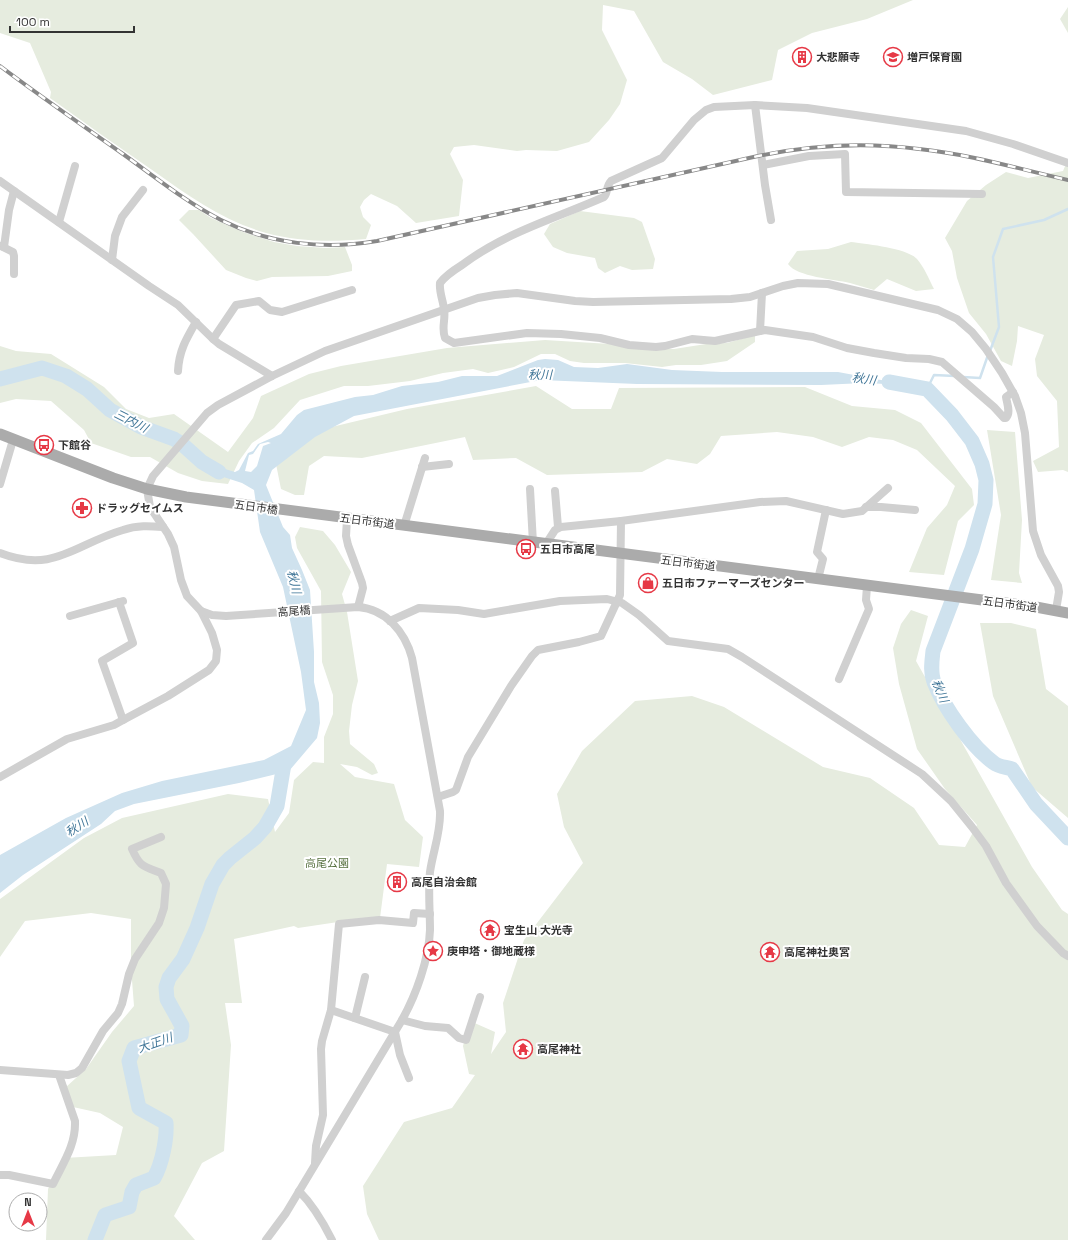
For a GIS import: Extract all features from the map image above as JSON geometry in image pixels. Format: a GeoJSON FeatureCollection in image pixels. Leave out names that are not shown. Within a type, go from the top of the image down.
{"type":"FeatureCollection","features":[{"type":"Feature","properties":{"kind":"main road"},"geometry":{"type":"LineString","coordinates":[[0,434],[100,474],[147,489]]}},
{"type":"Feature","properties":{"kind":"main road","name":"五日市橋"},"geometry":{"type":"LineString","coordinates":[[147,489],[203,500],[308,514]]}},
{"type":"Feature","properties":{"kind":"main road","name":"五日市街道"},"geometry":{"type":"LineString","coordinates":[[308,514],[1036,607],[1068,613]]}},
{"type":"Feature","properties":{"kind":"street"},"geometry":{"type":"LineString","coordinates":[[1013,392],[1006,396],[1009,413],[1006,418],[1004,418],[994,406],[942,362],[929,359],[906,358],[874,353],[847,348],[812,337],[765,330],[715,341],[692,338],[665,346],[656,347],[629,345],[600,338],[561,334],[527,333],[454,342],[445,338],[443,330],[445,309],[440,292],[440,283],[448,275],[481,251],[509,236],[604,197],[610,182],[666,155],[694,120],[706,110],[714,107],[755,105],[807,108],[966,131],[1006,142],[1068,163]]}},
{"type":"Feature","properties":{"kind":"street"},"geometry":{"type":"LineString","coordinates":[[755,105],[771,220]]}},
{"type":"Feature","properties":{"kind":"street"},"geometry":{"type":"LineString","coordinates":[[763,165],[809,156],[845,154],[846,192],[982,194]]}},
{"type":"Feature","properties":{"kind":"street"},"geometry":{"type":"LineString","coordinates":[[60,222],[76,166]]}},
{"type":"Feature","properties":{"kind":"street"},"geometry":{"type":"LineString","coordinates":[[0,181],[178,305],[213,339],[272,376]]}},
{"type":"Feature","properties":{"kind":"street"},"geometry":{"type":"LineString","coordinates":[[14,190],[2,246],[13,252],[14,274]]}},
{"type":"Feature","properties":{"kind":"street"},"geometry":{"type":"LineString","coordinates":[[112,260],[115,236],[122,217],[143,190]]}},
{"type":"Feature","properties":{"kind":"street"},"geometry":{"type":"LineString","coordinates":[[0,777],[67,740],[123,720],[168,696],[209,670],[214,665],[217,650],[212,633],[201,611],[191,602],[184,591],[174,547],[150,507],[147,489],[151,479],[207,413],[218,405],[272,376],[325,351],[482,297],[512,293],[575,301],[601,302],[731,300],[746,298],[790,284],[820,283],[861,291],[943,312],[963,323],[978,338],[1013,392],[1020,408],[1024,426],[1033,531],[1041,555],[1060,592],[1056,610]]}},
{"type":"Feature","properties":{"kind":"street"},"geometry":{"type":"LineString","coordinates":[[213,339],[236,305],[259,301],[270,310],[282,312],[352,290]]}},
{"type":"Feature","properties":{"kind":"street"},"geometry":{"type":"LineString","coordinates":[[760,331],[762,293]]}},
{"type":"Feature","properties":{"kind":"street"},"geometry":{"type":"LineString","coordinates":[[178,371],[179,358],[183,346],[196,322]]}},
{"type":"Feature","properties":{"kind":"street"},"geometry":{"type":"LineString","coordinates":[[0,484],[13,440]]}},
{"type":"Feature","properties":{"kind":"street"},"geometry":{"type":"LineString","coordinates":[[404,526],[425,458]]}},
{"type":"Feature","properties":{"kind":"street"},"geometry":{"type":"LineString","coordinates":[[422,467],[450,464]]}},
{"type":"Feature","properties":{"kind":"street"},"geometry":{"type":"LineString","coordinates":[[546,544],[558,528],[760,502],[786,501],[843,514],[862,511],[888,488]]}},
{"type":"Feature","properties":{"kind":"street"},"geometry":{"type":"LineString","coordinates":[[530,489],[533,543]]}},
{"type":"Feature","properties":{"kind":"street"},"geometry":{"type":"LineString","coordinates":[[555,491],[558,528]]}},
{"type":"Feature","properties":{"kind":"street"},"geometry":{"type":"LineString","coordinates":[[866,507],[915,510]]}},
{"type":"Feature","properties":{"kind":"street"},"geometry":{"type":"LineString","coordinates":[[818,579],[823,559],[817,552],[826,510]]}},
{"type":"Feature","properties":{"kind":"street"},"geometry":{"type":"LineString","coordinates":[[266,1240],[286,1213],[402,1020],[413,998],[427,952],[430,932],[430,871],[440,816],[438,797],[412,658],[405,638],[390,621],[373,611],[358,607],[363,588],[348,545],[346,536],[347,518]]}},
{"type":"Feature","properties":{"kind":"street"},"geometry":{"type":"LineString","coordinates":[[438,797],[456,790],[468,757],[511,686],[532,656],[538,650],[601,636],[620,595],[621,521]]}},
{"type":"Feature","properties":{"kind":"street"},"geometry":{"type":"LineString","coordinates":[[0,553],[29,561],[44,560],[58,557],[123,530],[137,526],[163,527]]}},
{"type":"Feature","properties":{"kind":"street"},"geometry":{"type":"LineString","coordinates":[[839,679],[869,608],[866,600],[867,586]]}},
{"type":"Feature","properties":{"kind":"street"},"geometry":{"type":"LineString","coordinates":[[390,621],[420,608],[458,610],[484,614],[560,601],[607,599],[622,603],[668,641],[684,644],[715,646],[728,649],[922,774],[951,800],[986,846],[1006,883],[1036,926],[1063,953],[1068,956]]}},
{"type":"Feature","properties":{"kind":"street"},"geometry":{"type":"LineString","coordinates":[[70,616],[121,601],[133,643],[102,661],[123,720]]}},
{"type":"Feature","properties":{"kind":"street","name":"高尾橋"},"geometry":{"type":"LineString","coordinates":[[201,611],[216,616],[358,607]]}},
{"type":"Feature","properties":{"kind":"street"},"geometry":{"type":"LineString","coordinates":[[0,1070],[59,1075],[76,1073],[82,1068],[103,1031],[118,1013],[122,1004],[129,974],[135,959],[159,923],[164,908],[166,884],[161,873],[138,863],[132,849],[161,837]]}},
{"type":"Feature","properties":{"kind":"street"},"geometry":{"type":"LineString","coordinates":[[316,1164],[316,1146],[322,1116],[321,1049],[331,1010],[340,924],[379,920],[413,923],[414,914],[430,914]]}},
{"type":"Feature","properties":{"kind":"street"},"geometry":{"type":"LineString","coordinates":[[355,1018],[365,977]]}},
{"type":"Feature","properties":{"kind":"street"},"geometry":{"type":"LineString","coordinates":[[402,1020],[425,1026],[448,1028],[459,1038],[466,1040],[480,997]]}},
{"type":"Feature","properties":{"kind":"street"},"geometry":{"type":"LineString","coordinates":[[331,1010],[395,1032]]}},
{"type":"Feature","properties":{"kind":"street"},"geometry":{"type":"LineString","coordinates":[[395,1032],[400,1055],[409,1078]]}},
{"type":"Feature","properties":{"kind":"street"},"geometry":{"type":"LineString","coordinates":[[0,1175],[10,1175],[53,1184],[72,1147],[75,1136],[75,1121],[59,1075]]}},
{"type":"Feature","properties":{"kind":"street"},"geometry":{"type":"LineString","coordinates":[[299,1191],[316,1211],[332,1240]]}},
{"type":"Feature","properties":{"kind":"green space"},"geometry":{"type":"Polygon","coordinates":[[[0,0],[913,0],[867,19],[812,33],[778,50],[772,80],[713,95],[692,79],[663,62],[634,11],[603,5],[602,30],[627,80],[620,104],[609,120],[589,142],[557,151],[517,151],[474,145],[454,147],[450,154],[463,180],[459,216],[416,223],[397,206],[371,194],[364,200],[360,207],[363,217],[371,225],[366,239],[329,241],[303,240],[278,236],[251,228],[222,215],[181,190],[50,98],[51,92],[30,43],[0,33],[0,0]]]}},
{"type":"Feature","properties":{"kind":"green space"},"geometry":{"type":"Polygon","coordinates":[[[1068,7],[1068,33],[1060,19],[1068,7]]]}},
{"type":"Feature","properties":{"kind":"green space"},"geometry":{"type":"Polygon","coordinates":[[[1068,159],[1068,472],[1063,470],[1038,472],[1033,461],[1059,447],[1057,401],[1037,376],[1035,359],[1044,335],[1018,326],[1017,341],[1012,366],[1001,361],[986,334],[969,313],[957,278],[952,251],[945,238],[967,201],[986,185],[1006,172],[1028,178],[1063,171],[1068,159]]]}},
{"type":"Feature","properties":{"kind":"green space"},"geometry":{"type":"Polygon","coordinates":[[[189,210],[199,210],[211,218],[243,232],[274,242],[297,246],[326,248],[345,247],[352,265],[352,271],[328,276],[272,277],[257,281],[246,278],[226,270],[179,220],[189,210]]]}},
{"type":"Feature","properties":{"kind":"green space"},"geometry":{"type":"Polygon","coordinates":[[[580,211],[634,218],[642,222],[655,259],[653,269],[632,270],[620,266],[605,273],[598,268],[595,258],[567,253],[553,247],[544,234],[550,224],[580,211]]]}},
{"type":"Feature","properties":{"kind":"green space"},"geometry":{"type":"Polygon","coordinates":[[[851,242],[896,249],[912,255],[922,266],[934,289],[916,291],[887,279],[874,290],[850,283],[807,275],[799,272],[788,264],[797,251],[828,249],[851,242]]]}},
{"type":"Feature","properties":{"kind":"green space"},"geometry":{"type":"Polygon","coordinates":[[[755,335],[755,342],[727,361],[701,365],[676,365],[662,367],[625,363],[584,363],[570,361],[555,354],[541,354],[514,367],[488,373],[473,369],[443,373],[410,381],[368,386],[344,386],[300,400],[274,428],[252,443],[239,461],[228,484],[202,481],[178,473],[150,457],[131,457],[91,443],[84,430],[51,401],[16,399],[0,403],[0,346],[16,351],[51,354],[104,387],[126,409],[149,418],[174,414],[228,452],[253,418],[261,396],[309,374],[341,366],[447,348],[545,340],[674,349],[706,344],[727,343],[755,335]]]}},
{"type":"Feature","properties":{"kind":"green space"},"geometry":{"type":"Polygon","coordinates":[[[536,386],[572,409],[611,409],[619,388],[805,387],[852,406],[895,410],[921,423],[972,489],[974,505],[958,521],[944,575],[909,572],[927,528],[947,505],[955,486],[917,450],[893,440],[869,437],[842,447],[813,437],[777,432],[721,436],[710,454],[697,464],[667,459],[642,472],[547,475],[516,458],[473,460],[465,437],[362,458],[324,456],[309,466],[304,495],[295,495],[281,489],[276,464],[319,430],[407,409],[536,386]]]}},
{"type":"Feature","properties":{"kind":"green space"},"geometry":{"type":"Polygon","coordinates":[[[987,430],[1015,432],[1022,520],[1019,573],[1022,583],[991,580],[1001,515],[987,430]]]}},
{"type":"Feature","properties":{"kind":"green space","name":"高尾公園"},"geometry":{"type":"Polygon","coordinates":[[[300,527],[323,531],[335,545],[351,572],[342,594],[347,612],[358,681],[352,705],[349,731],[350,744],[374,764],[378,773],[372,775],[357,767],[340,764],[355,777],[394,784],[405,820],[423,837],[419,867],[387,864],[380,918],[298,928],[294,926],[234,939],[242,1003],[225,1003],[231,1045],[224,1151],[202,1163],[174,1216],[195,1240],[46,1240],[46,1232],[48,1232],[48,1189],[64,1158],[116,1155],[123,1127],[100,1113],[73,1107],[66,1087],[86,1069],[112,1032],[134,1006],[131,967],[131,919],[91,913],[25,921],[0,957],[0,899],[84,838],[122,818],[228,794],[268,799],[275,832],[289,813],[294,780],[313,762],[324,763],[324,737],[333,714],[333,695],[322,662],[321,591],[297,548],[295,537],[300,527]]]}},
{"type":"Feature","properties":{"kind":"green space"},"geometry":{"type":"Polygon","coordinates":[[[911,610],[928,616],[916,661],[1032,867],[1062,910],[1068,914],[1068,1240],[379,1240],[367,1214],[363,1186],[404,1122],[452,1108],[475,1075],[469,1074],[463,1046],[470,1021],[495,1032],[491,1054],[506,1032],[503,1003],[524,940],[583,863],[564,827],[557,794],[582,751],[635,701],[692,696],[724,707],[823,767],[870,778],[914,808],[939,845],[965,847],[977,825],[945,789],[917,749],[899,684],[893,648],[901,624],[911,610]]]}},
{"type":"Feature","properties":{"kind":"green space"},"geometry":{"type":"Polygon","coordinates":[[[980,623],[1011,623],[1036,629],[1046,689],[1068,706],[1068,818],[1032,787],[993,696],[980,623]]]}},
{"type":"Feature","properties":{"kind":"water"},"geometry":{"type":"Polygon","coordinates":[[[538,360],[558,360],[574,367],[598,368],[627,364],[672,370],[722,372],[838,372],[908,385],[864,383],[821,385],[637,384],[541,380],[354,416],[315,437],[272,470],[266,485],[283,527],[290,535],[292,548],[310,590],[314,652],[314,682],[319,703],[320,723],[317,738],[289,771],[239,783],[134,804],[115,811],[101,824],[23,875],[0,893],[0,855],[66,818],[122,793],[162,781],[264,760],[291,746],[306,710],[301,672],[283,587],[260,532],[254,490],[242,483],[211,473],[202,462],[235,472],[239,470],[248,453],[253,451],[258,444],[281,434],[297,415],[304,410],[355,397],[373,395],[402,386],[438,382],[462,376],[497,376],[538,360]],[[268,442],[260,444],[253,454],[249,455],[245,471],[251,472],[257,466],[263,446],[271,443],[268,442]]]}},
{"type":"Feature","properties":{"kind":"waterway"},"geometry":{"type":"LineString","coordinates":[[990,351],[999,327],[993,257],[1003,229],[1044,220],[1068,209]]}},
{"type":"Feature","properties":{"kind":"waterway"},"geometry":{"type":"LineString","coordinates":[[963,377],[980,378],[988,355]]}},
{"type":"Feature","properties":{"kind":"waterway","name":"三内川"},"geometry":{"type":"LineString","coordinates":[[0,379],[42,368],[66,376],[87,389],[110,410],[141,427],[174,439],[182,444],[202,462],[219,472]]}},
{"type":"Feature","properties":{"kind":"waterway"},"geometry":{"type":"LineString","coordinates":[[927,389],[934,375],[955,376]]}},
{"type":"Feature","properties":{"kind":"waterway","name":"秋川"},"geometry":{"type":"LineString","coordinates":[[889,382],[927,389],[952,415],[972,441],[982,464],[986,480],[985,504],[972,549],[933,651],[932,670],[934,682],[944,703],[968,737],[994,763],[1012,769],[1036,804],[1068,838]]}},
{"type":"Feature","properties":{"kind":"waterway","name":"大正川"},"geometry":{"type":"LineString","coordinates":[[95,1240],[105,1215],[129,1207],[132,1192],[136,1185],[154,1178],[163,1151],[166,1136],[166,1123],[139,1108],[129,1061],[134,1048],[181,1035],[182,1026],[167,999],[166,987],[169,978],[183,959],[197,928],[212,884],[223,865],[255,838],[265,827],[277,806],[284,764]]}},
{"type":"Feature","properties":{"kind":"railway"},"geometry":{"type":"LineString","coordinates":[[0,66],[171,189],[208,213],[239,228],[258,235],[297,243],[337,245],[377,241],[758,156],[818,147],[858,145],[938,151],[975,158],[1068,180]]}},
{"type":"Feature","properties":{"kind":"place","name":"大悲願寺"},"geometry":{"type":"Point","coordinates":[802,57]}},
{"type":"Feature","properties":{"kind":"place","name":"増戸保育園"},"geometry":{"type":"Point","coordinates":[893,57]}},
{"type":"Feature","properties":{"kind":"place","name":"下館谷"},"geometry":{"type":"Point","coordinates":[44,445]}},
{"type":"Feature","properties":{"kind":"place","name":"ドラッグセイムス"},"geometry":{"type":"Point","coordinates":[82,508]}},
{"type":"Feature","properties":{"kind":"place","name":"五日市高尾"},"geometry":{"type":"Point","coordinates":[526,549]}},
{"type":"Feature","properties":{"kind":"place","name":"五日市ファーマーズセンター"},"geometry":{"type":"Point","coordinates":[648,583]}},
{"type":"Feature","properties":{"kind":"place","name":"高尾自治会館"},"geometry":{"type":"Point","coordinates":[397,882]}},
{"type":"Feature","properties":{"kind":"place","name":"宝生山 大光寺"},"geometry":{"type":"Point","coordinates":[490,930]}},
{"type":"Feature","properties":{"kind":"place","name":"庚申塔・御地蔵様"},"geometry":{"type":"Point","coordinates":[433,951]}},
{"type":"Feature","properties":{"kind":"place","name":"高尾神社奥宮"},"geometry":{"type":"Point","coordinates":[770,952]}},
{"type":"Feature","properties":{"kind":"place","name":"高尾神社"},"geometry":{"type":"Point","coordinates":[523,1049]}}]}
